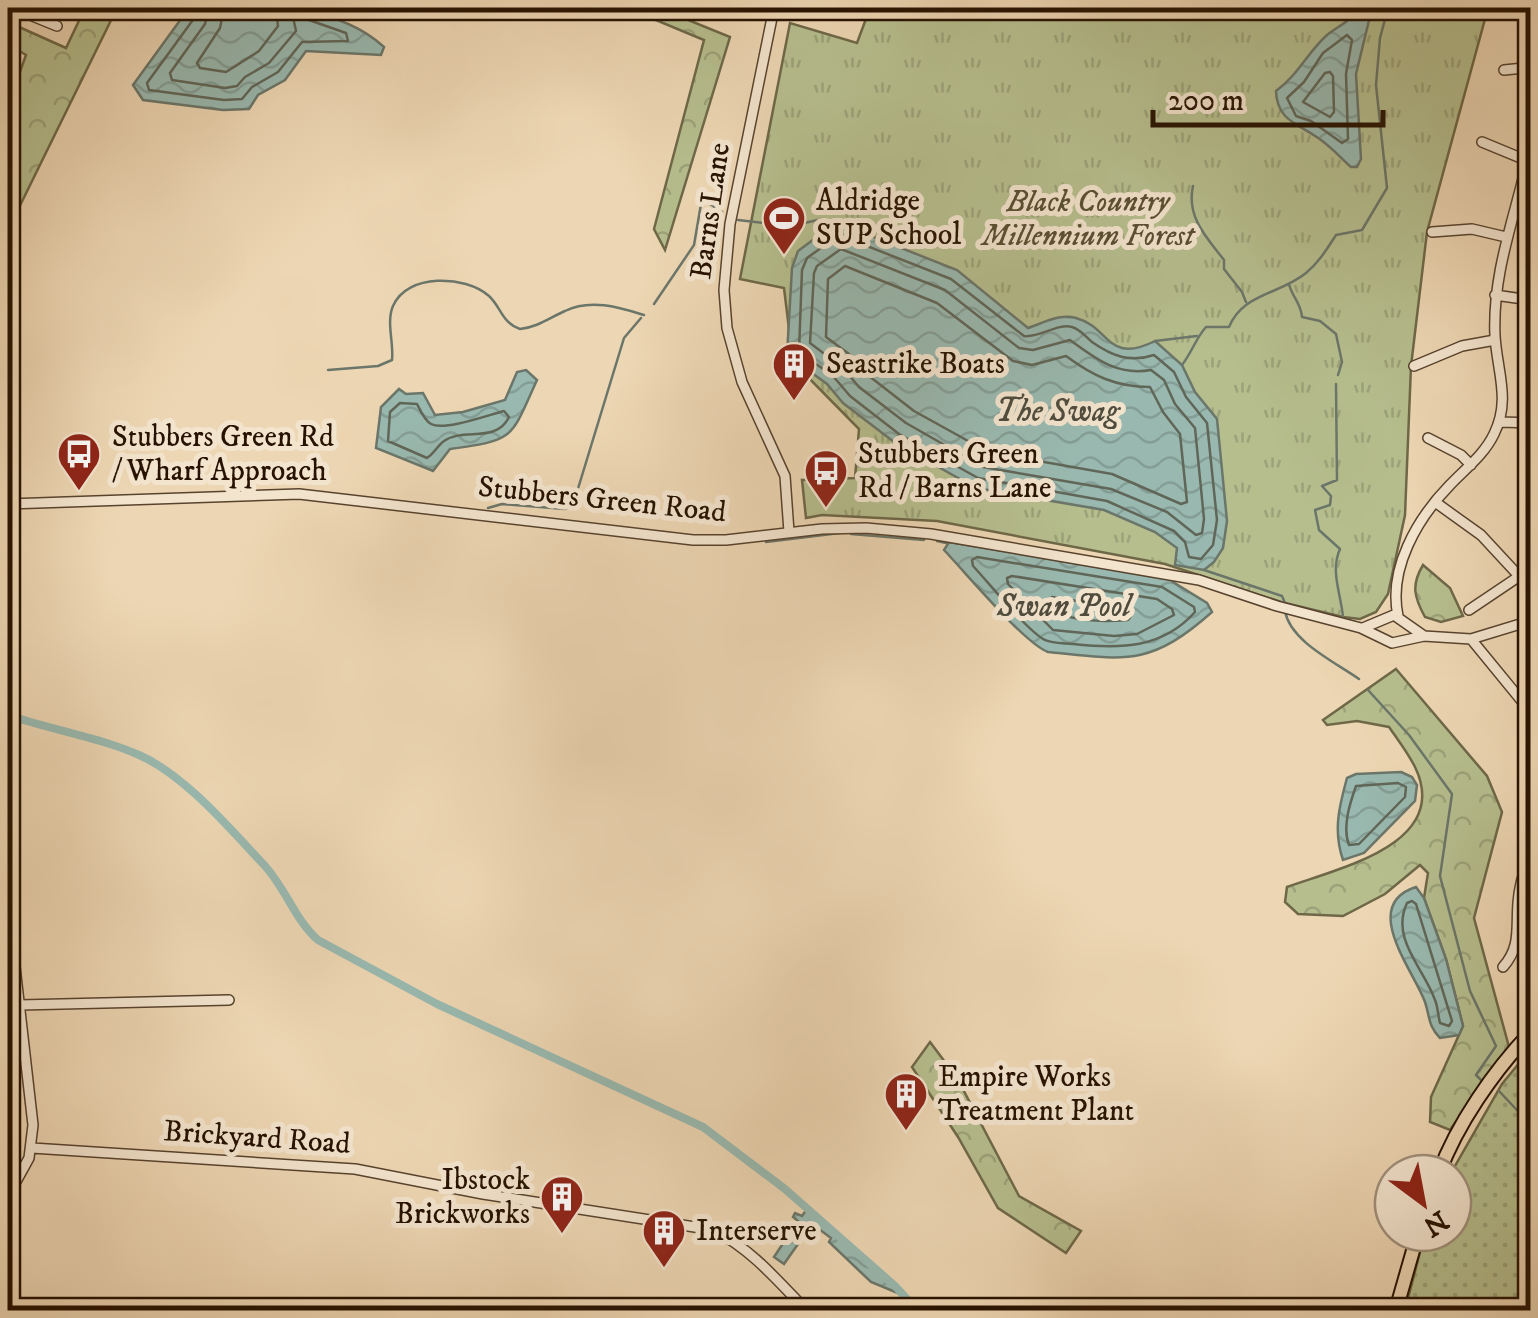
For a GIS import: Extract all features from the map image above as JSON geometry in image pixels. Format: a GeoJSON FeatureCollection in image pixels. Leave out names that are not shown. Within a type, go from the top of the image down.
{"type":"FeatureCollection","features":[{"type":"Feature","properties":{"kind":"highway"},"geometry":{"type":"LineString","coordinates":[[1447,1153],[1481,1097],[1530,1033]]}},
{"type":"Feature","properties":{"kind":"highway"},"geometry":{"type":"LineString","coordinates":[[1396,1310],[1412,1253]]}},
{"type":"Feature","properties":{"kind":"street"},"geometry":{"type":"LineString","coordinates":[[13,8],[57,26]]}},
{"type":"Feature","properties":{"kind":"street"},"geometry":{"type":"LineString","coordinates":[[732,8],[741,8]]}},
{"type":"Feature","properties":{"kind":"street","name":"Barns Lane"},"geometry":{"type":"LineString","coordinates":[[774,8],[730,224],[724,290],[727,328],[742,382],[785,476],[789,532]]}},
{"type":"Feature","properties":{"kind":"street"},"geometry":{"type":"LineString","coordinates":[[1504,70],[1525,73],[1530,25]]}},
{"type":"Feature","properties":{"kind":"street"},"geometry":{"type":"LineString","coordinates":[[1483,158],[1487,145],[1528,161]]}},
{"type":"Feature","properties":{"kind":"street"},"geometry":{"type":"LineString","coordinates":[[1361,628],[1382,618],[1395,603],[1407,543],[1435,502],[1483,452],[1500,422],[1504,393],[1495,340],[1495,295],[1530,148]]}},
{"type":"Feature","properties":{"kind":"street"},"geometry":{"type":"LineString","coordinates":[[1432,232],[1449,239],[1472,230],[1506,238]]}},
{"type":"Feature","properties":{"kind":"street"},"geometry":{"type":"LineString","coordinates":[[1495,295],[1530,300]]}},
{"type":"Feature","properties":{"kind":"street"},"geometry":{"type":"LineString","coordinates":[[1414,366],[1440,362],[1462,346],[1495,340]]}},
{"type":"Feature","properties":{"kind":"street"},"geometry":{"type":"LineString","coordinates":[[1500,422],[1530,422]]}},
{"type":"Feature","properties":{"kind":"street"},"geometry":{"type":"LineString","coordinates":[[1428,438],[1461,455],[1470,465]]}},
{"type":"Feature","properties":{"kind":"street"},"geometry":{"type":"LineString","coordinates":[[1441,458],[1444,446]]}},
{"type":"Feature","properties":{"kind":"street","name":"Stubbers Green Road"},"geometry":{"type":"LineString","coordinates":[[8,504],[299,494],[693,540],[885,529],[1180,575],[1379,636]]}},
{"type":"Feature","properties":{"kind":"street"},"geometry":{"type":"LineString","coordinates":[[1435,502],[1493,545],[1519,576]]}},
{"type":"Feature","properties":{"kind":"street"},"geometry":{"type":"LineString","coordinates":[[1472,604],[1530,569]]}},
{"type":"Feature","properties":{"kind":"street"},"geometry":{"type":"LineString","coordinates":[[1395,603],[1406,630],[1401,639]]}},
{"type":"Feature","properties":{"kind":"street"},"geometry":{"type":"LineString","coordinates":[[1382,618],[1401,620],[1424,636]]}},
{"type":"Feature","properties":{"kind":"street"},"geometry":{"type":"LineString","coordinates":[[1382,618],[1379,636],[1392,643],[1424,636],[1471,639],[1530,621]]}},
{"type":"Feature","properties":{"kind":"street"},"geometry":{"type":"LineString","coordinates":[[1471,639],[1530,711]]}},
{"type":"Feature","properties":{"kind":"street"},"geometry":{"type":"LineString","coordinates":[[1503,967],[1516,947],[1520,890],[1530,854]]}},
{"type":"Feature","properties":{"kind":"street"},"geometry":{"type":"LineString","coordinates":[[8,906],[32,1113],[32,1148],[8,1196]]}},
{"type":"Feature","properties":{"kind":"street"},"geometry":{"type":"LineString","coordinates":[[1518,930],[1530,932]]}},
{"type":"Feature","properties":{"kind":"street"},"geometry":{"type":"LineString","coordinates":[[20,1005],[229,1000]]}},
{"type":"Feature","properties":{"kind":"street"},"geometry":{"type":"LineString","coordinates":[[8,1036],[22,1033]]}},
{"type":"Feature","properties":{"kind":"street","name":"Brickyard Road"},"geometry":{"type":"LineString","coordinates":[[32,1148],[354,1169],[714,1230],[757,1258],[806,1310]]}},
{"type":"Feature","properties":{"kind":"green space"},"geometry":{"type":"Polygon","coordinates":[[[85,8],[117,8],[8,230],[8,105],[26,55],[8,44],[8,22],[66,48],[85,8]]]}},
{"type":"Feature","properties":{"kind":"green space"},"geometry":{"type":"Polygon","coordinates":[[[627,8],[659,8],[730,37],[665,250],[654,229],[704,40],[627,8]]]}},
{"type":"Feature","properties":{"kind":"green space","name":"Black Country Millennium Forest"},"geometry":{"type":"Polygon","coordinates":[[[870,8],[966,8],[966,14],[987,14],[990,8],[1488,8],[1427,232],[1411,366],[1405,515],[1388,594],[1376,612],[1360,619],[1343,617],[1281,602],[1165,564],[937,521],[822,515],[806,518],[802,480],[855,478],[859,429],[793,362],[784,288],[740,279],[790,23],[857,43],[870,8]]]}},
{"type":"Feature","properties":{"kind":"green space"},"geometry":{"type":"Polygon","coordinates":[[[1423,565],[1450,588],[1463,616],[1441,622],[1425,617],[1415,591],[1423,565]]]}},
{"type":"Feature","properties":{"kind":"green space"},"geometry":{"type":"Polygon","coordinates":[[[1396,669],[1487,776],[1502,812],[1474,918],[1509,1047],[1450,1130],[1430,1122],[1431,1097],[1463,1026],[1446,959],[1424,898],[1428,873],[1420,865],[1385,894],[1343,916],[1298,914],[1285,902],[1287,887],[1384,849],[1404,834],[1418,816],[1422,793],[1415,767],[1389,727],[1357,721],[1327,725],[1323,720],[1396,669]]]}},
{"type":"Feature","properties":{"kind":"green space"},"geometry":{"type":"Polygon","coordinates":[[[930,1042],[957,1078],[1019,1196],[1081,1231],[1066,1253],[998,1208],[912,1067],[930,1042]]]}},
{"type":"Feature","properties":{"kind":"green space"},"geometry":{"type":"Polygon","coordinates":[[[1530,1050],[1530,1310],[1405,1310],[1420,1253],[1473,1253],[1473,1153],[1462,1153],[1502,1084],[1530,1050]]]}},
{"type":"Feature","properties":{"kind":"water"},"geometry":{"type":"Polygon","coordinates":[[[189,8],[266,8],[317,14],[341,21],[384,47],[381,55],[306,51],[285,80],[258,95],[249,109],[223,110],[143,100],[133,85],[189,8]]]}},
{"type":"Feature","properties":{"kind":"water"},"geometry":{"type":"Polygon","coordinates":[[[1358,8],[1372,8],[1356,74],[1361,159],[1357,167],[1351,167],[1325,143],[1285,116],[1276,91],[1320,42],[1358,8]]]}},
{"type":"Feature","properties":{"kind":"water","name":"The Swag"},"geometry":{"type":"Polygon","coordinates":[[[840,224],[957,270],[1028,328],[1058,318],[1076,318],[1118,347],[1127,349],[1155,341],[1182,365],[1195,392],[1217,419],[1227,521],[1223,548],[1214,562],[1204,570],[1175,565],[1177,548],[1155,532],[1104,510],[976,488],[894,442],[787,355],[792,268],[798,251],[840,224]]]}},
{"type":"Feature","properties":{"kind":"water"},"geometry":{"type":"Polygon","coordinates":[[[526,370],[537,380],[515,425],[499,439],[450,449],[433,471],[376,448],[381,407],[399,389],[406,394],[423,393],[435,415],[463,412],[505,400],[517,372],[526,370]]]}},
{"type":"Feature","properties":{"kind":"water","name":"Swan Pool"},"geometry":{"type":"Polygon","coordinates":[[[949,542],[1173,577],[1173,582],[1207,603],[1212,612],[1171,643],[1136,656],[1048,652],[1010,622],[944,550],[949,542]]]}},
{"type":"Feature","properties":{"kind":"water"},"geometry":{"type":"Polygon","coordinates":[[[1401,772],[1412,777],[1417,785],[1415,801],[1364,853],[1343,860],[1338,829],[1347,778],[1401,772]]]}},
{"type":"Feature","properties":{"kind":"water"},"geometry":{"type":"Polygon","coordinates":[[[1416,887],[1424,898],[1446,959],[1463,1026],[1459,1035],[1440,1038],[1436,1034],[1395,940],[1392,908],[1400,896],[1416,887]]]}},
{"type":"Feature","properties":{"kind":"water"},"geometry":{"type":"Polygon","coordinates":[[[807,1209],[905,1296],[871,1282],[815,1226],[810,1227],[784,1264],[774,1257],[798,1221],[793,1217],[795,1213],[802,1216],[807,1209]]]}},
{"type":"Feature","properties":{"kind":"waterway"},"geometry":{"type":"LineString","coordinates":[[1182,365],[1206,327],[1229,327],[1243,307],[1306,273],[1336,235],[1362,230],[1387,188],[1376,85],[1380,38],[1388,8]]}},
{"type":"Feature","properties":{"kind":"waterway"},"geometry":{"type":"LineString","coordinates":[[1193,186],[1195,217],[1246,302]]}},
{"type":"Feature","properties":{"kind":"waterway"},"geometry":{"type":"LineString","coordinates":[[654,304],[694,245],[701,204],[707,202],[722,212]]}},
{"type":"Feature","properties":{"kind":"waterway"},"geometry":{"type":"LineString","coordinates":[[738,220],[791,226],[822,219],[833,225]]}},
{"type":"Feature","properties":{"kind":"waterway"},"geometry":{"type":"LineString","coordinates":[[328,370],[378,366],[392,360],[393,306],[400,295],[423,283],[452,281],[479,289],[493,300],[509,323],[520,329],[585,305],[644,315]]}},
{"type":"Feature","properties":{"kind":"waterway"},"geometry":{"type":"LineString","coordinates":[[1289,284],[1302,317],[1320,321],[1336,334],[1342,362],[1338,375]]}},
{"type":"Feature","properties":{"kind":"waterway"},"geometry":{"type":"LineString","coordinates":[[488,508],[502,504],[565,509],[573,505],[624,338],[641,318]]}},
{"type":"Feature","properties":{"kind":"waterway"},"geometry":{"type":"LineString","coordinates":[[1155,341],[1197,336]]}},
{"type":"Feature","properties":{"kind":"waterway"},"geometry":{"type":"LineString","coordinates":[[1336,384],[1337,480],[1322,486],[1331,496],[1330,505],[1315,510],[1319,530],[1340,549],[1336,574],[1343,617]]}},
{"type":"Feature","properties":{"kind":"waterway"},"geometry":{"type":"LineString","coordinates":[[766,542],[840,533]]}},
{"type":"Feature","properties":{"kind":"waterway"},"geometry":{"type":"LineString","coordinates":[[851,534],[924,540]]}},
{"type":"Feature","properties":{"kind":"waterway"},"geometry":{"type":"LineString","coordinates":[[937,541],[946,543]]}},
{"type":"Feature","properties":{"kind":"waterway"},"geometry":{"type":"LineString","coordinates":[[1204,570],[1282,596],[1285,603]]}},
{"type":"Feature","properties":{"kind":"waterway"},"geometry":{"type":"LineString","coordinates":[[1285,611],[1304,641],[1359,679]]}},
{"type":"Feature","properties":{"kind":"waterway"},"geometry":{"type":"LineString","coordinates":[[1368,690],[1409,735],[1452,794],[1440,876],[1470,991],[1496,1046],[1476,1075],[1481,1080]]}},
{"type":"Feature","properties":{"kind":"waterway"},"geometry":{"type":"LineString","coordinates":[[8,715],[109,744],[156,764],[207,804],[265,866],[318,940],[437,1004],[703,1127],[785,1189],[917,1310]]}},
{"type":"Feature","properties":{"kind":"waterway"},"geometry":{"type":"LineString","coordinates":[[1499,1091],[1530,1124]]}},
{"type":"Feature","properties":{"kind":"place","name":"Aldridge SUP School"},"geometry":{"type":"Point","coordinates":[784,256]}},
{"type":"Feature","properties":{"kind":"place","name":"Seastrike Boats"},"geometry":{"type":"Point","coordinates":[794,402]}},
{"type":"Feature","properties":{"kind":"place","name":"Stubbers Green Rd / Wharf Approach"},"geometry":{"type":"Point","coordinates":[79,492]}},
{"type":"Feature","properties":{"kind":"place","name":"Stubbers Green Rd / Barns Lane"},"geometry":{"type":"Point","coordinates":[826,509]}},
{"type":"Feature","properties":{"kind":"place","name":"Empire Works Treatment Plant"},"geometry":{"type":"Point","coordinates":[906,1132]}},
{"type":"Feature","properties":{"kind":"place","name":"Ibstock Brickworks"},"geometry":{"type":"Point","coordinates":[562,1235]}},
{"type":"Feature","properties":{"kind":"place","name":"Interserve"},"geometry":{"type":"Point","coordinates":[664,1269]}}]}
